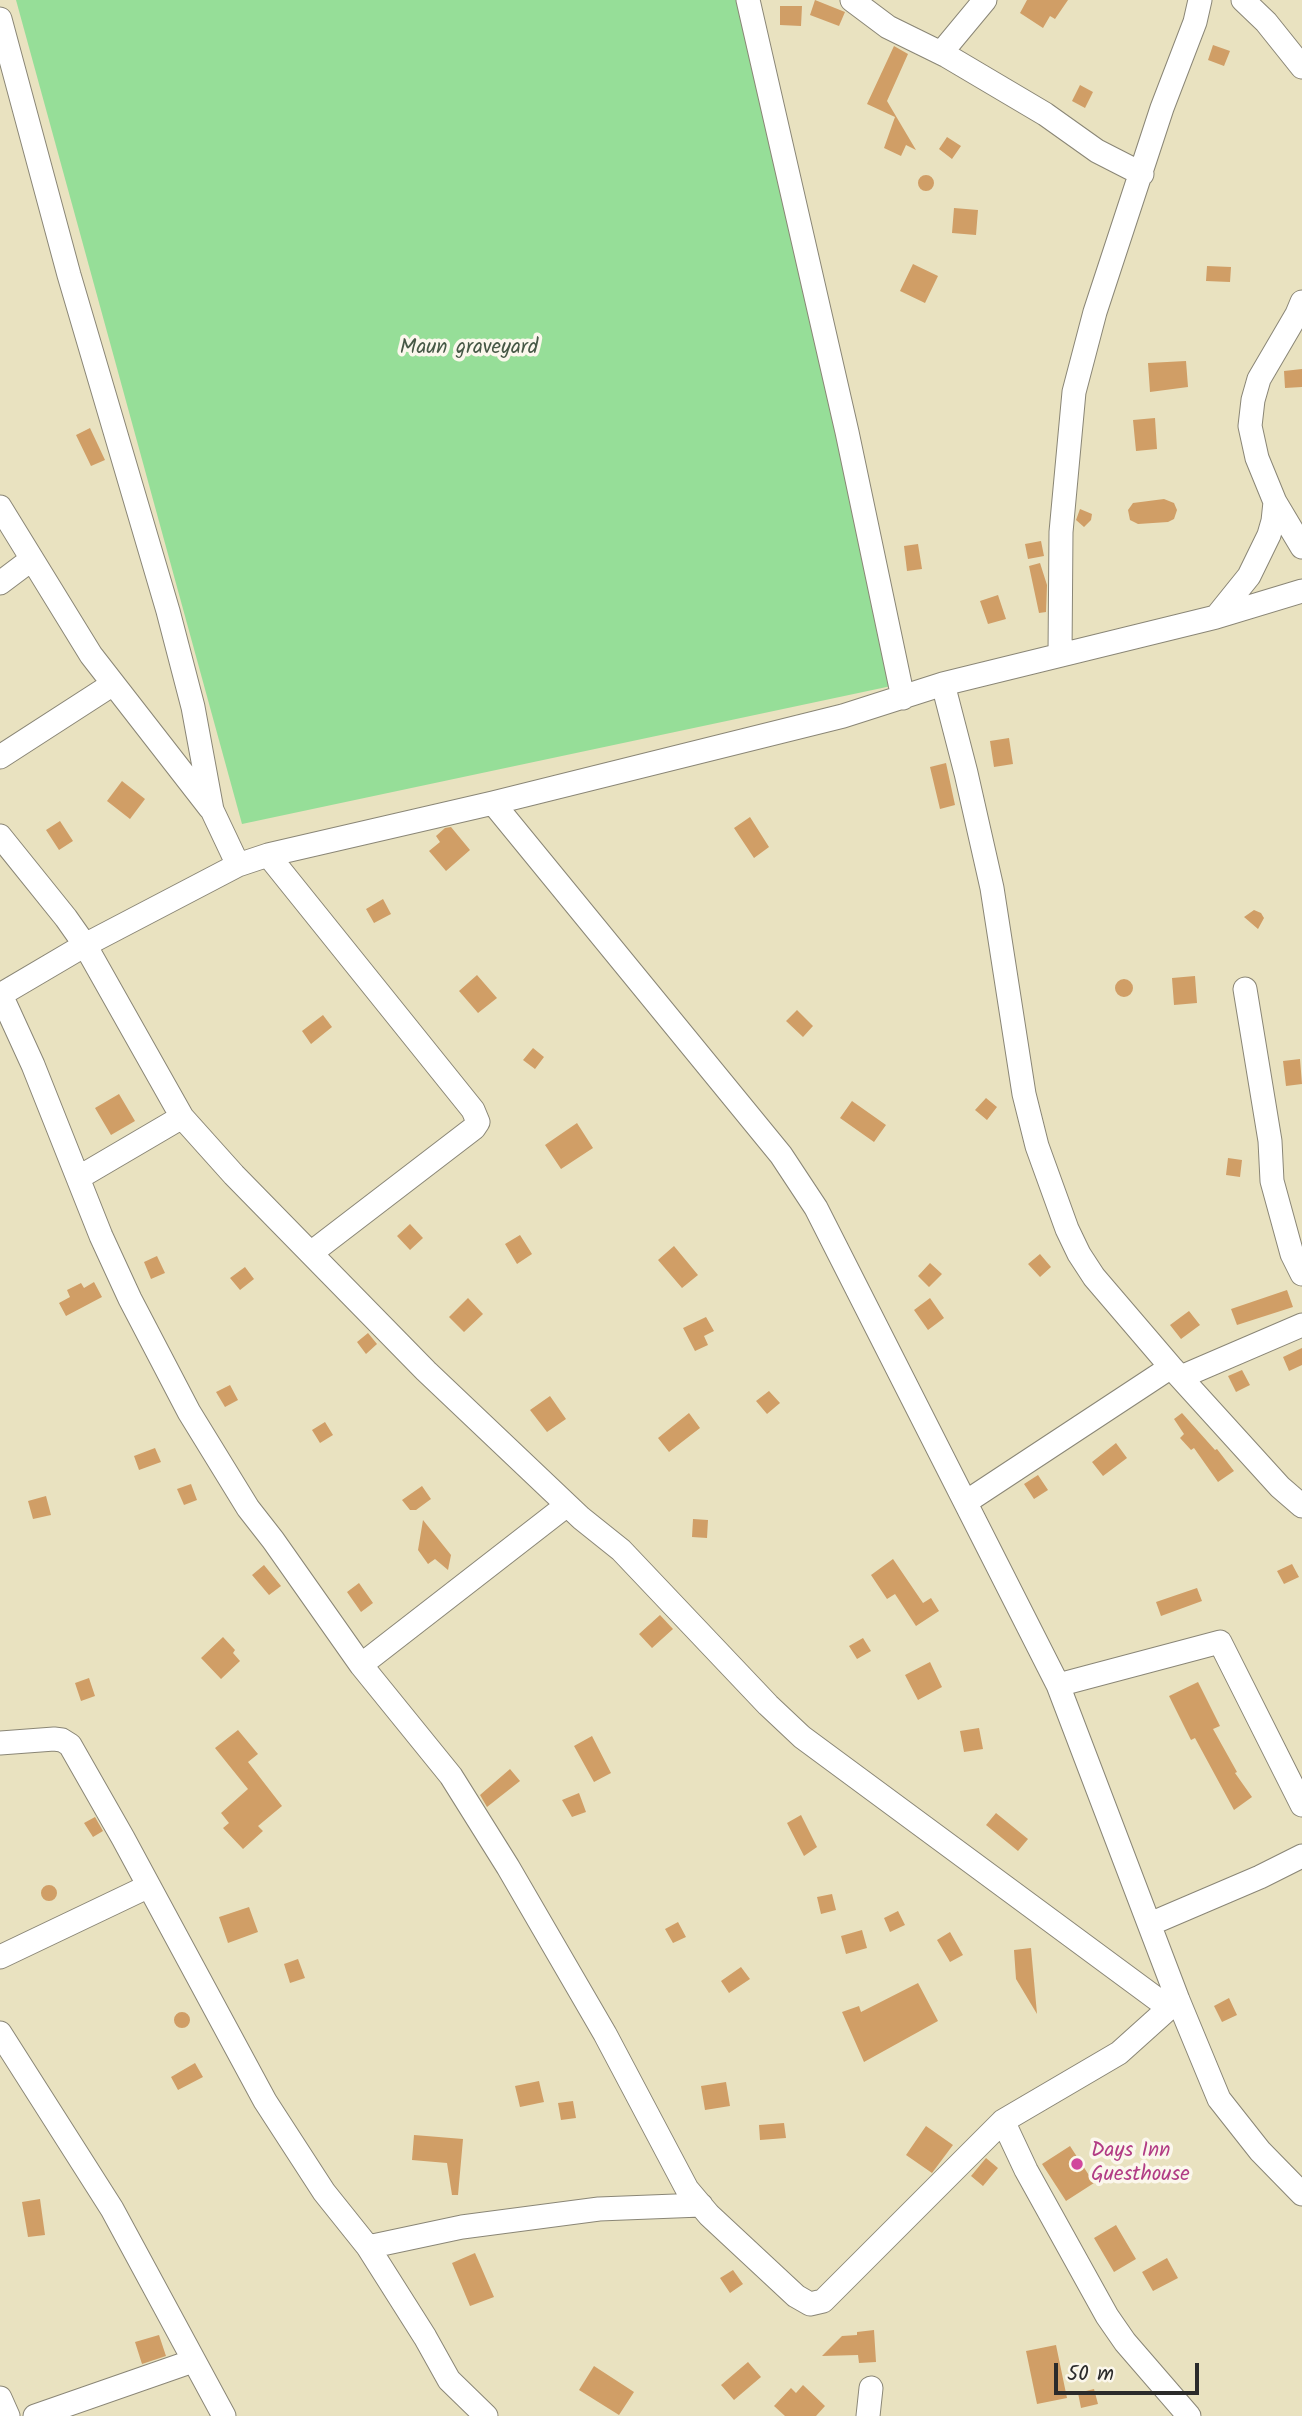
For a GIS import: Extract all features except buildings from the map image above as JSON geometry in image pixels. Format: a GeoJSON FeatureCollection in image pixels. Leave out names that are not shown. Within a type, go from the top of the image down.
{"type":"FeatureCollection","features":[{"type":"Feature","properties":{"kind":"street"},"geometry":{"type":"LineString","coordinates":[[748,0],[847,432],[903,698]]}},
{"type":"Feature","properties":{"kind":"street"},"geometry":{"type":"LineString","coordinates":[[852,0],[888,27],[941,53],[1045,114],[1097,151],[1142,174]]}},
{"type":"Feature","properties":{"kind":"street"},"geometry":{"type":"LineString","coordinates":[[941,53],[985,0]]}},
{"type":"Feature","properties":{"kind":"street"},"geometry":{"type":"LineString","coordinates":[[1060,654],[1060,532],[1074,392],[1095,312],[1163,108],[1195,22],[1200,0]]}},
{"type":"Feature","properties":{"kind":"street"},"geometry":{"type":"LineString","coordinates":[[1243,0],[1266,22],[1302,67]]}},
{"type":"Feature","properties":{"kind":"street"},"geometry":{"type":"LineString","coordinates":[[0,19],[69,275],[168,611],[193,707],[212,810]]}},
{"type":"Feature","properties":{"kind":"street"},"geometry":{"type":"LineString","coordinates":[[1302,302],[1259,379],[1250,425],[1257,458],[1275,502],[1302,547]]}},
{"type":"Feature","properties":{"kind":"street"},"geometry":{"type":"LineString","coordinates":[[1216,617],[1249,576],[1269,535],[1275,502]]}},
{"type":"Feature","properties":{"kind":"street"},"geometry":{"type":"LineString","coordinates":[[0,506],[91,655],[212,810],[238,865]]}},
{"type":"Feature","properties":{"kind":"street"},"geometry":{"type":"LineString","coordinates":[[0,583],[32,559]]}},
{"type":"Feature","properties":{"kind":"street"},"geometry":{"type":"LineString","coordinates":[[1173,2004],[1119,2053],[1003,2121],[824,2301],[810,2304],[796,2296],[687,2189],[605,2034],[508,1867],[451,1776],[361,1665],[248,1508],[189,1412],[130,1299],[101,1236],[33,1065],[0,995],[85,945],[238,865],[268,855],[493,803],[843,716],[943,684],[1216,617],[1302,591]]}},
{"type":"Feature","properties":{"kind":"street"},"geometry":{"type":"LineString","coordinates":[[0,757],[113,684]]}},
{"type":"Feature","properties":{"kind":"street"},"geometry":{"type":"LineString","coordinates":[[943,684],[992,888],[1024,1094],[1049,1185],[1079,1254],[1094,1277],[1176,1372],[1280,1487],[1302,1506]]}},
{"type":"Feature","properties":{"kind":"street"},"geometry":{"type":"LineString","coordinates":[[493,803],[671,1018],[800,1181],[816,1208],[1058,1685],[1150,1924],[1173,2004],[1219,2099],[1260,2151],[1302,2194]]}},
{"type":"Feature","properties":{"kind":"street"},"geometry":{"type":"LineString","coordinates":[[0,835],[85,945],[182,1117],[426,1371],[567,1505],[621,1550],[768,1705],[802,1737],[1173,2004]]}},
{"type":"Feature","properties":{"kind":"street"},"geometry":{"type":"LineString","coordinates":[[268,855],[473,1110],[478,1122],[474,1128],[311,1253]]}},
{"type":"Feature","properties":{"kind":"street"},"geometry":{"type":"LineString","coordinates":[[1245,989],[1270,1141],[1272,1181],[1292,1254],[1302,1274]]}},
{"type":"Feature","properties":{"kind":"street"},"geometry":{"type":"LineString","coordinates":[[78,1178],[182,1117]]}},
{"type":"Feature","properties":{"kind":"street"},"geometry":{"type":"LineString","coordinates":[[966,1502],[1176,1372],[1302,1325]]}},
{"type":"Feature","properties":{"kind":"street"},"geometry":{"type":"LineString","coordinates":[[361,1665],[567,1505]]}},
{"type":"Feature","properties":{"kind":"street"},"geometry":{"type":"LineString","coordinates":[[1058,1685],[1220,1642],[1302,1805]]}},
{"type":"Feature","properties":{"kind":"street"},"geometry":{"type":"LineString","coordinates":[[0,1743],[54,1739],[70,1745],[265,2101],[324,2192],[368,2247],[425,2337],[449,2381],[486,2416]]}},
{"type":"Feature","properties":{"kind":"street"},"geometry":{"type":"LineString","coordinates":[[1150,1924],[1302,1856]]}},
{"type":"Feature","properties":{"kind":"street"},"geometry":{"type":"LineString","coordinates":[[0,1957],[149,1886]]}},
{"type":"Feature","properties":{"kind":"street"},"geometry":{"type":"LineString","coordinates":[[0,2033],[112,2209],[224,2416]]}},
{"type":"Feature","properties":{"kind":"street"},"geometry":{"type":"LineString","coordinates":[[0,2060],[40,2095]]}},
{"type":"Feature","properties":{"kind":"street"},"geometry":{"type":"LineString","coordinates":[[1003,2121],[1026,2169],[1107,2316],[1125,2342],[1189,2416]]}},
{"type":"Feature","properties":{"kind":"street"},"geometry":{"type":"LineString","coordinates":[[368,2247],[462,2227],[599,2208],[701,2205]]}},
{"type":"Feature","properties":{"kind":"street"},"geometry":{"type":"LineString","coordinates":[[35,2416],[193,2361]]}},
{"type":"Feature","properties":{"kind":"street"},"geometry":{"type":"LineString","coordinates":[[868,2416],[872,2388]]}},
{"type":"Feature","properties":{"kind":"street"},"geometry":{"type":"LineString","coordinates":[[0,2398],[8,2416]]}},
{"type":"Feature","properties":{"kind":"green space","name":"Maun graveyard"},"geometry":{"type":"Polygon","coordinates":[[[16,0],[744,0],[896,685],[242,824],[16,0]]]}},
{"type":"Feature","properties":{"kind":"place","name":"Days Inn Guesthouse"},"geometry":{"type":"Point","coordinates":[1077,2164]}}]}
